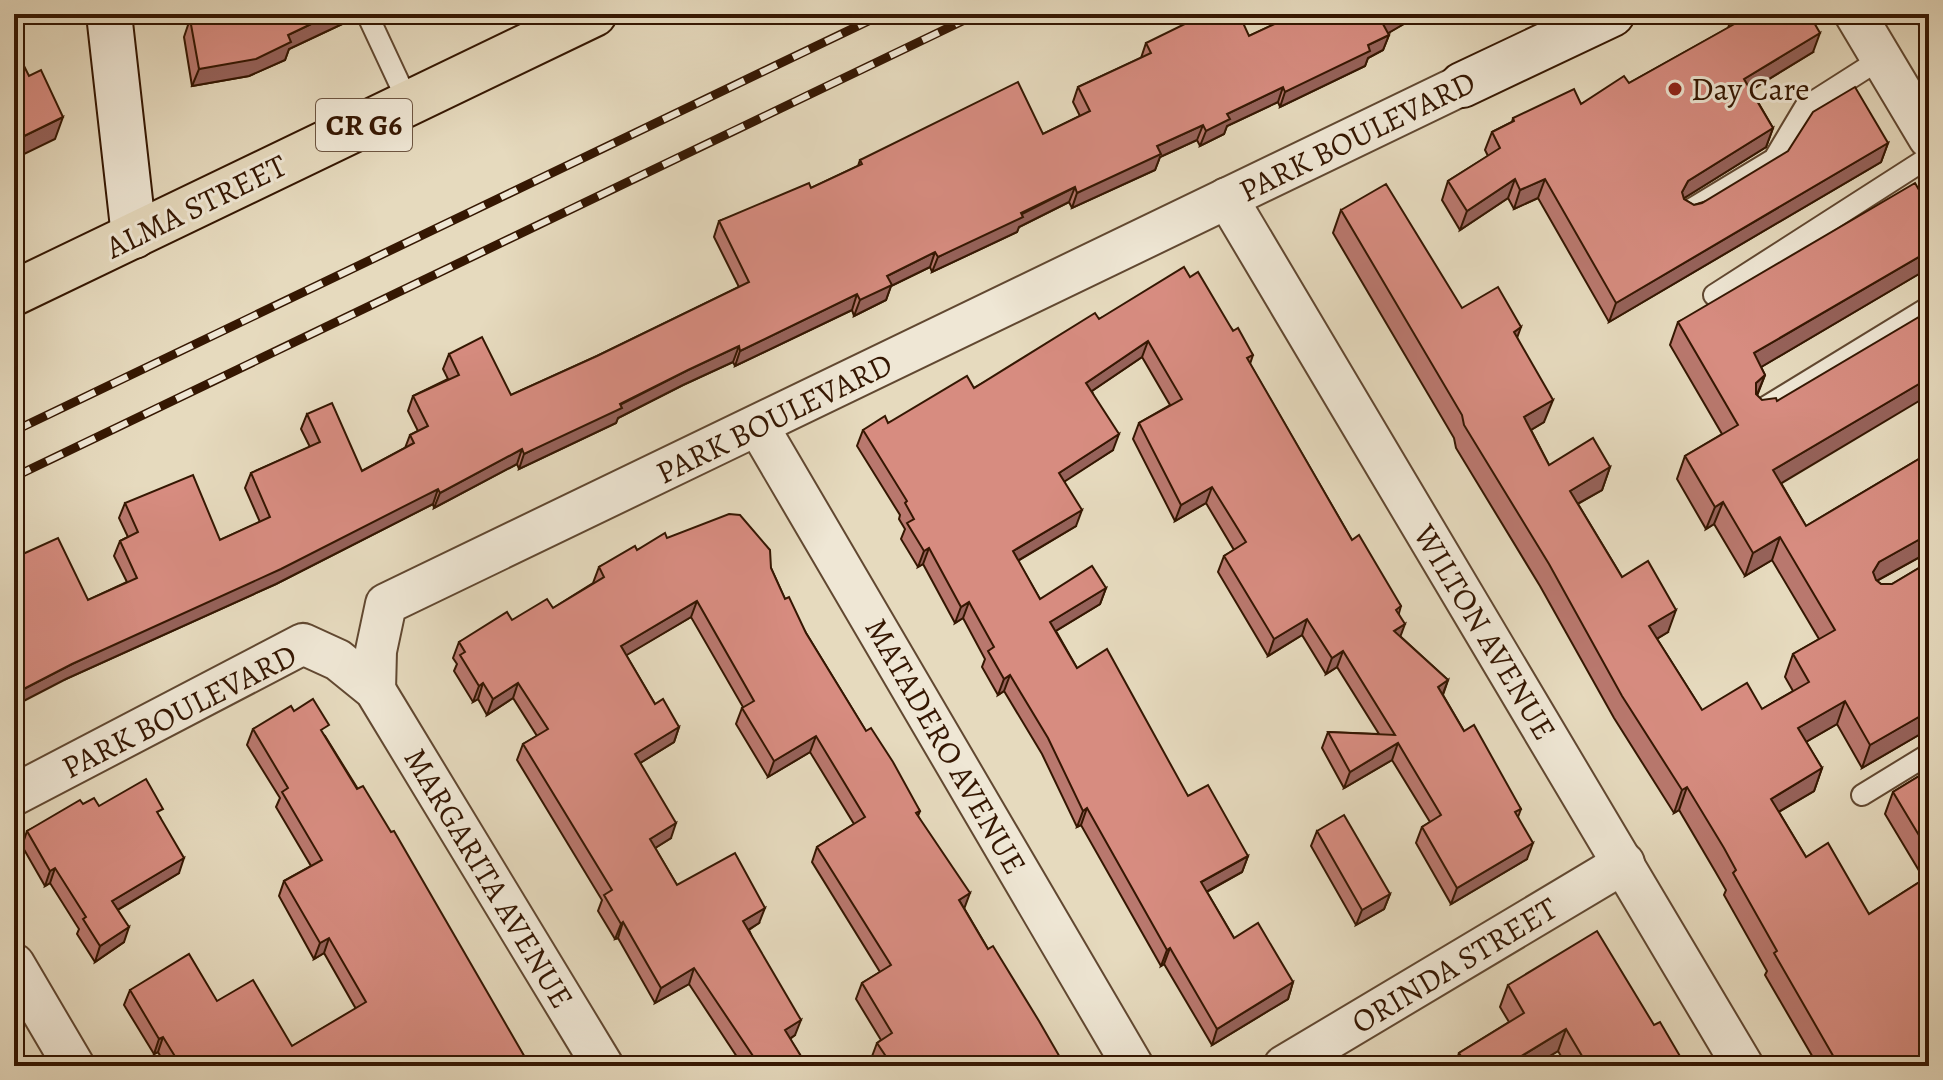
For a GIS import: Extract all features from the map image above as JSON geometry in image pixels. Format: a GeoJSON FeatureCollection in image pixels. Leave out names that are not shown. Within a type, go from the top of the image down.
{"type":"FeatureCollection","features":[{"type":"Feature","properties":{"kind":"main road","name":"ALMA STREET"},"geometry":{"type":"LineString","coordinates":[[14,293],[409,104],[567,20]]}},
{"type":"Feature","properties":{"kind":"street"},"geometry":{"type":"LineString","coordinates":[[109,14],[134,236]]}},
{"type":"Feature","properties":{"kind":"street","name":"PARK BOULEVARD"},"geometry":{"type":"LineString","coordinates":[[375,690],[376,651],[386,604],[1612,14]]}},
{"type":"Feature","properties":{"kind":"street"},"geometry":{"type":"LineString","coordinates":[[1855,14],[1927,136]]}},
{"type":"Feature","properties":{"kind":"street","name":"WILTON AVENUE"},"geometry":{"type":"LineString","coordinates":[[1227,198],[1743,1066]]}},
{"type":"Feature","properties":{"kind":"street","name":"MATADERO AVENUE"},"geometry":{"type":"LineString","coordinates":[[758,426],[1133,1066]]}},
{"type":"Feature","properties":{"kind":"street","name":"PARK BOULEVARD"},"geometry":{"type":"LineString","coordinates":[[14,795],[303,644],[338,660],[375,690]]}},
{"type":"Feature","properties":{"kind":"street","name":"MARGARITA AVENUE"},"geometry":{"type":"LineString","coordinates":[[375,690],[603,1066]]}},
{"type":"Feature","properties":{"kind":"street","name":"ORINDA STREET"},"geometry":{"type":"LineString","coordinates":[[1284,1066],[1624,863]]}},
{"type":"Feature","properties":{"kind":"street"},"geometry":{"type":"LineString","coordinates":[[14,964],[74,1066]]}},
{"type":"Feature","properties":{"kind":"lane"},"geometry":{"type":"LineString","coordinates":[[367,14],[409,104]]}},
{"type":"Feature","properties":{"kind":"lane"},"geometry":{"type":"LineString","coordinates":[[1688,211],[1774,159],[1805,107],[1882,58]]}},
{"type":"Feature","properties":{"kind":"lane"},"geometry":{"type":"LineString","coordinates":[[1714,295],[1927,136]]}},
{"type":"Feature","properties":{"kind":"lane"},"geometry":{"type":"LineString","coordinates":[[1759,411],[1929,307]]}},
{"type":"Feature","properties":{"kind":"lane"},"geometry":{"type":"LineString","coordinates":[[1862,795],[1929,754]]}},
{"type":"Feature","properties":{"kind":"building"},"geometry":{"type":"Polygon","coordinates":[[[212,14],[332,14],[288,35],[291,42],[256,59],[199,69],[190,19],[212,14]]]}},
{"type":"Feature","properties":{"kind":"building"},"geometry":{"type":"Polygon","coordinates":[[[1205,14],[1239,14],[1249,36],[1296,14],[1400,14],[1383,24],[1389,35],[1368,45],[1370,51],[1285,92],[1283,87],[1227,114],[1230,119],[1206,131],[1203,125],[1157,146],[1161,154],[1077,193],[1075,187],[1021,213],[1023,217],[938,257],[935,252],[887,276],[892,285],[860,300],[857,294],[740,351],[739,346],[620,404],[622,408],[524,454],[522,449],[440,493],[438,489],[281,569],[72,664],[14,694],[14,558],[58,538],[88,600],[137,578],[120,541],[138,532],[125,503],[193,475],[220,540],[270,517],[251,473],[320,442],[307,414],[332,403],[362,471],[414,443],[410,435],[428,426],[413,396],[459,375],[449,354],[482,337],[511,395],[749,282],[719,221],[809,183],[811,188],[862,164],[860,160],[1018,82],[1043,134],[1090,111],[1078,87],[1151,53],[1146,43],[1205,14]]]}},
{"type":"Feature","properties":{"kind":"building"},"geometry":{"type":"Polygon","coordinates":[[[1733,14],[1809,14],[1820,33],[1744,79],[1773,128],[1688,181],[1682,192],[1684,199],[1694,205],[1702,203],[1788,151],[1813,112],[1855,87],[1888,143],[1616,303],[1545,179],[1520,190],[1515,179],[1467,211],[1448,181],[1500,148],[1492,132],[1514,121],[1513,118],[1574,89],[1581,104],[1624,76],[1629,83],[1738,22],[1733,14]]]}},
{"type":"Feature","properties":{"kind":"building"},"geometry":{"type":"Polygon","coordinates":[[[14,46],[29,76],[41,70],[63,117],[14,141],[14,46]]]}},
{"type":"Feature","properties":{"kind":"building"},"geometry":{"type":"Polygon","coordinates":[[[1915,183],[1929,207],[1929,251],[1754,353],[1765,375],[1756,383],[1756,394],[1762,400],[1776,398],[1777,401],[1929,311],[1929,378],[1773,470],[1806,526],[1929,453],[1929,534],[1879,562],[1873,572],[1881,584],[1892,584],[1929,562],[1929,711],[1870,745],[1845,701],[1798,728],[1822,768],[1771,799],[1806,857],[1828,843],[1869,914],[1929,876],[1929,1066],[1839,1066],[1774,953],[1777,951],[1733,873],[1736,870],[1724,848],[1687,787],[1682,790],[1622,696],[1549,564],[1464,425],[1462,415],[1341,210],[1386,184],[1462,308],[1498,287],[1521,327],[1514,332],[1553,400],[1524,417],[1549,465],[1593,438],[1610,467],[1570,491],[1622,577],[1648,561],[1676,610],[1649,626],[1702,710],[1747,683],[1762,709],[1809,682],[1793,654],[1835,630],[1780,537],[1753,553],[1723,502],[1715,507],[1685,456],[1738,425],[1678,322],[1915,183]]]}},
{"type":"Feature","properties":{"kind":"building"},"geometry":{"type":"Polygon","coordinates":[[[1184,267],[1190,277],[1198,272],[1233,331],[1238,328],[1253,355],[1247,358],[1352,540],[1359,535],[1401,606],[1396,610],[1405,624],[1394,631],[1448,680],[1438,687],[1464,731],[1474,725],[1521,809],[1515,812],[1533,843],[1457,888],[1422,827],[1441,815],[1398,743],[1350,772],[1328,732],[1395,735],[1343,651],[1332,658],[1307,619],[1274,639],[1224,556],[1246,542],[1212,487],[1181,505],[1139,423],[1182,399],[1148,341],[1086,383],[1119,434],[1059,473],[1082,510],[1013,551],[1040,599],[1092,566],[1106,588],[1050,622],[1077,668],[1107,649],[1188,796],[1208,785],[1248,856],[1201,882],[1234,938],[1258,923],[1293,982],[1217,1029],[1170,948],[1167,950],[1087,808],[1083,811],[1048,738],[1010,675],[1004,679],[988,651],[994,647],[969,602],[961,607],[929,548],[924,551],[907,523],[914,519],[905,503],[907,501],[863,430],[885,416],[888,423],[967,376],[974,388],[1095,313],[1099,319],[1184,267]]]}},
{"type":"Feature","properties":{"kind":"building"},"geometry":{"type":"Polygon","coordinates":[[[729,514],[740,515],[770,550],[771,568],[785,599],[789,597],[806,633],[866,731],[871,728],[893,762],[920,811],[916,813],[970,893],[959,900],[988,949],[993,946],[1065,1066],[888,1066],[883,1058],[887,1058],[877,1043],[892,1033],[862,983],[891,965],[817,847],[865,817],[816,736],[774,761],[742,708],[754,701],[697,601],[621,646],[655,704],[663,699],[679,727],[635,754],[676,823],[650,839],[677,885],[735,853],[765,908],[743,921],[801,1020],[785,1030],[807,1066],[752,1066],[750,1062],[755,1059],[694,968],[661,988],[623,922],[621,924],[604,895],[612,890],[523,744],[548,729],[518,683],[493,699],[483,683],[479,686],[460,655],[465,652],[459,642],[507,612],[512,620],[547,599],[553,608],[604,577],[599,567],[635,546],[637,550],[665,533],[667,538],[729,514]]]}},
{"type":"Feature","properties":{"kind":"building"},"geometry":{"type":"Polygon","coordinates":[[[313,699],[329,725],[321,730],[357,789],[363,786],[391,832],[394,831],[530,1066],[357,1066],[353,1060],[344,1066],[181,1066],[163,1037],[159,1039],[130,990],[189,954],[217,1001],[253,980],[292,1046],[366,1002],[329,938],[320,943],[284,881],[322,860],[282,792],[288,788],[253,729],[291,706],[294,711],[313,699]]]}},
{"type":"Feature","properties":{"kind":"building"},"geometry":{"type":"Polygon","coordinates":[[[1929,770],[1929,852],[1893,792],[1929,770]]]}},
{"type":"Feature","properties":{"kind":"building"},"geometry":{"type":"Polygon","coordinates":[[[146,779],[163,809],[157,812],[184,858],[112,901],[129,927],[100,946],[55,868],[50,871],[27,831],[80,800],[83,804],[94,798],[99,806],[146,779]]]}},
{"type":"Feature","properties":{"kind":"building"},"geometry":{"type":"Polygon","coordinates":[[[1344,815],[1390,894],[1362,910],[1317,831],[1344,815]]]}},
{"type":"Feature","properties":{"kind":"building"},"geometry":{"type":"Polygon","coordinates":[[[1597,931],[1654,1025],[1660,1022],[1684,1063],[1678,1066],[1588,1066],[1566,1029],[1505,1066],[1467,1066],[1459,1053],[1524,1013],[1508,985],[1597,931]]]}},
{"type":"Feature","properties":{"kind":"railway"},"geometry":{"type":"LineString","coordinates":[[14,431],[883,14]]}},
{"type":"Feature","properties":{"kind":"railway"},"geometry":{"type":"LineString","coordinates":[[14,477],[977,14]]}},
{"type":"Feature","properties":{"kind":"place","name":"Day Care"},"geometry":{"type":"Point","coordinates":[1675,89]}}]}
